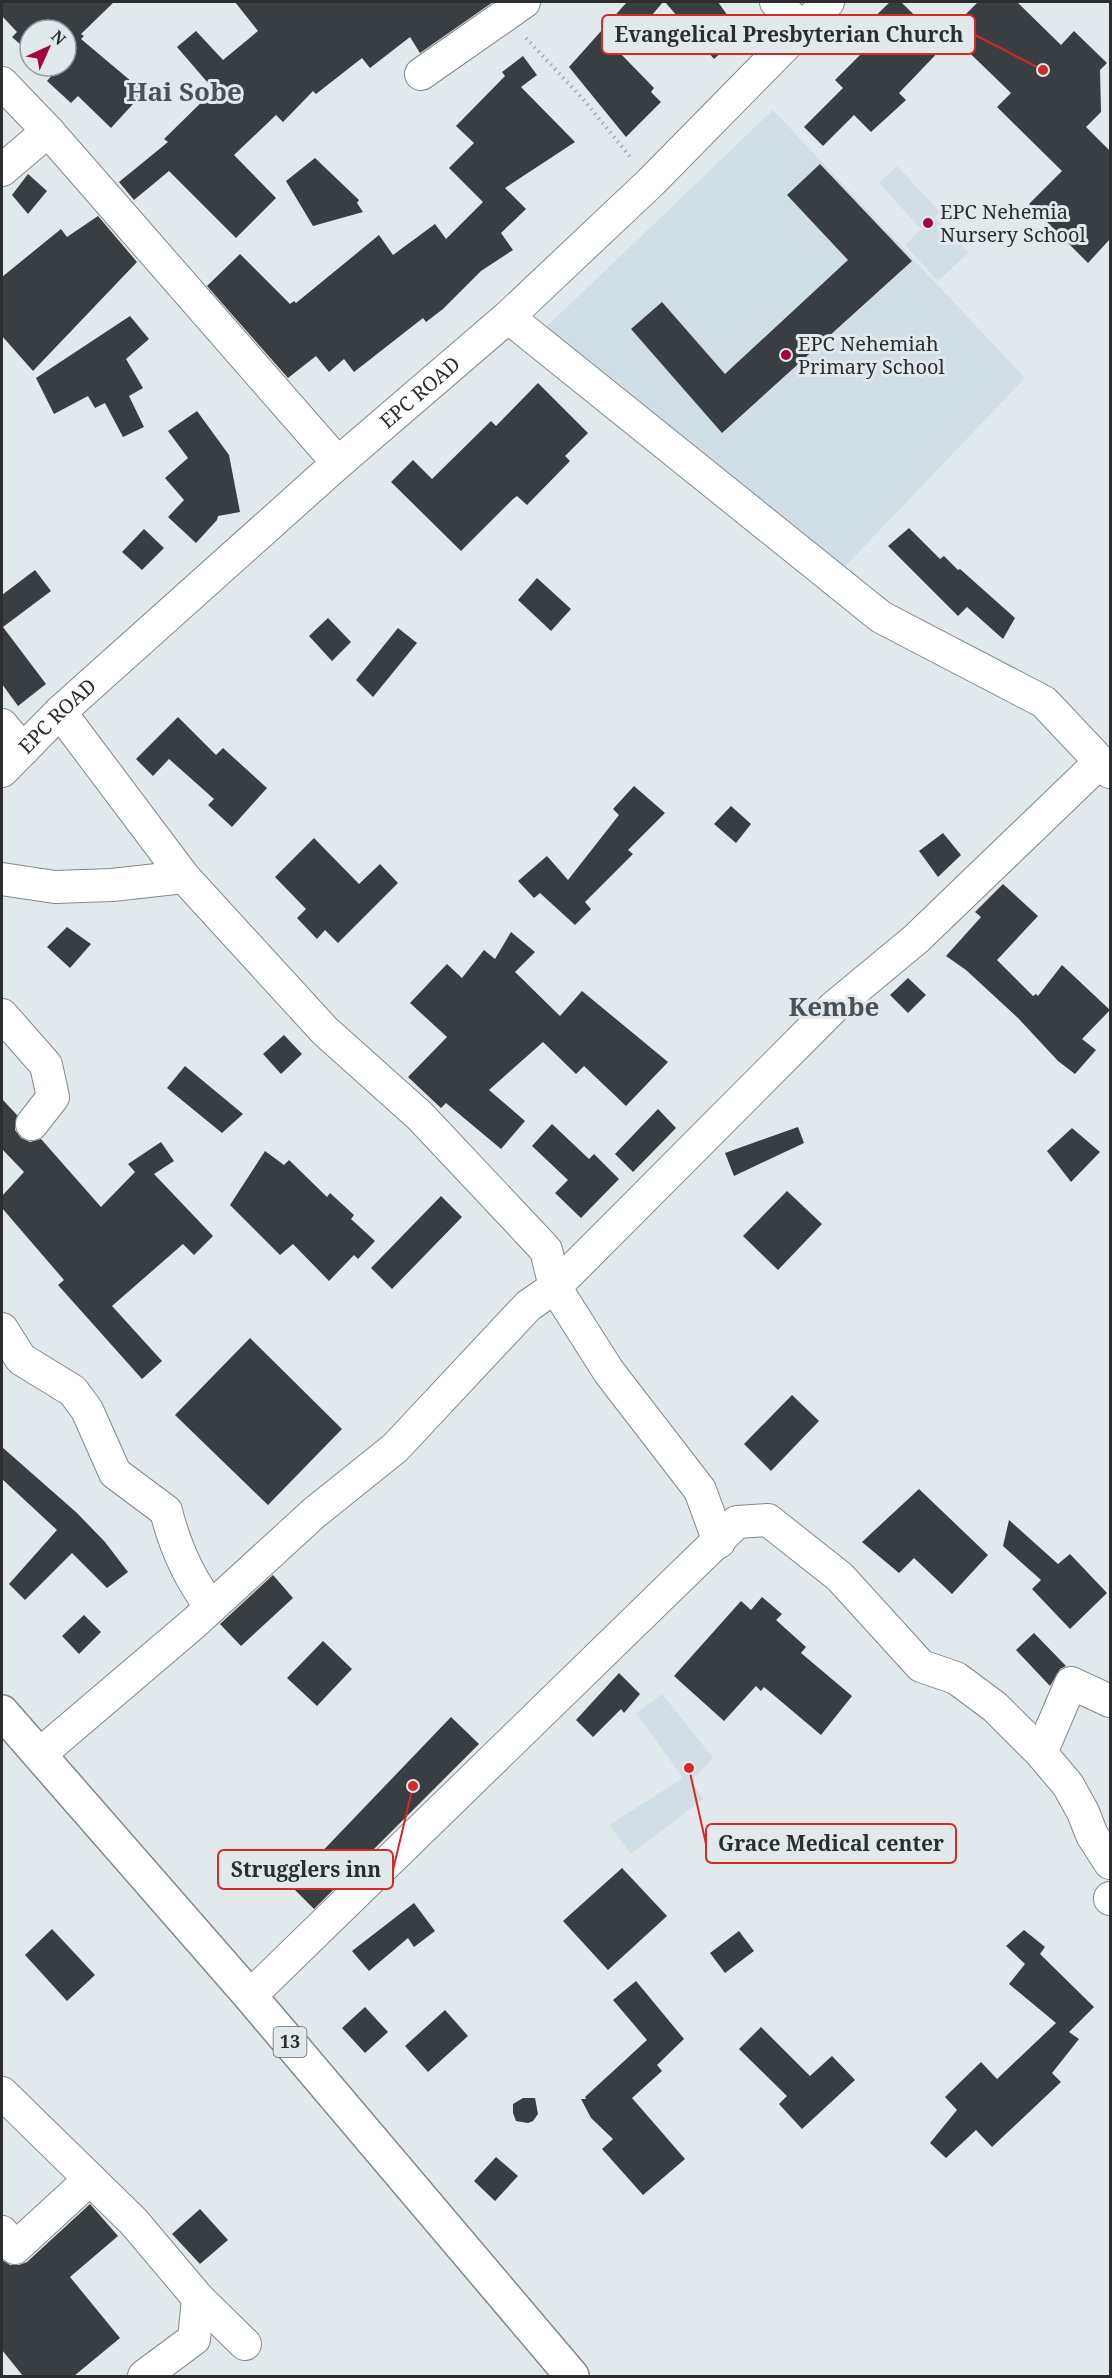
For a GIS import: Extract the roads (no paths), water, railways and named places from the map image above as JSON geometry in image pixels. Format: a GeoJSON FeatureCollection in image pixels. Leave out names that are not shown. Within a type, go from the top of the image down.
{"type":"FeatureCollection","features":[{"type":"Feature","properties":{"kind":"main road","name":"13"},"geometry":{"type":"LineString","coordinates":[[2,1712],[250,1996],[572,2376]]}},
{"type":"Feature","properties":{"kind":"street"},"geometry":{"type":"LineString","coordinates":[[776,2],[802,29]]}},
{"type":"Feature","properties":{"kind":"street","name":"EPC ROAD"},"geometry":{"type":"LineString","coordinates":[[12,760],[60,712],[338,463],[508,317],[651,182],[828,2]]}},
{"type":"Feature","properties":{"kind":"street"},"geometry":{"type":"LineString","coordinates":[[421,74],[474,34],[514,9]]}},
{"type":"Feature","properties":{"kind":"street"},"geometry":{"type":"LineString","coordinates":[[2,83],[48,131],[338,463]]}},
{"type":"Feature","properties":{"kind":"street"},"geometry":{"type":"LineString","coordinates":[[2,170],[48,131]]}},
{"type":"Feature","properties":{"kind":"street"},"geometry":{"type":"LineString","coordinates":[[39,1755],[211,1607],[314,1513],[395,1448],[528,1306],[555,1287],[834,1007],[916,939],[1105,768],[1044,702],[881,618],[508,317]]}},
{"type":"Feature","properties":{"kind":"street"},"geometry":{"type":"LineString","coordinates":[[60,712],[184,877],[325,1031],[420,1116],[546,1250],[555,1287],[609,1372],[700,1490],[718,1542]]}},
{"type":"Feature","properties":{"kind":"street"},"geometry":{"type":"LineString","coordinates":[[2,725],[12,760]]}},
{"type":"Feature","properties":{"kind":"street"},"geometry":{"type":"LineString","coordinates":[[2,879],[55,887],[112,885],[184,877]]}},
{"type":"Feature","properties":{"kind":"street"},"geometry":{"type":"LineString","coordinates":[[2,1015],[45,1065],[53,1097],[32,1124]]}},
{"type":"Feature","properties":{"kind":"street"},"geometry":{"type":"LineString","coordinates":[[2,1329],[21,1359],[73,1391],[87,1410],[115,1473],[166,1511],[174,1543],[194,1585],[211,1607]]}},
{"type":"Feature","properties":{"kind":"street"},"geometry":{"type":"LineString","coordinates":[[250,1996],[737,1522],[768,1520],[840,1577],[921,1666],[956,1678],[995,1707],[1041,1753],[1068,1785],[1083,1812],[1092,1835],[1110,1863]]}},
{"type":"Feature","properties":{"kind":"street"},"geometry":{"type":"LineString","coordinates":[[1041,1753],[1071,1683],[1110,1701]]}},
{"type":"Feature","properties":{"kind":"street"},"geometry":{"type":"LineString","coordinates":[[2,2093],[134,2222],[198,2298],[245,2344]]}},
{"type":"Feature","properties":{"kind":"street"},"geometry":{"type":"LineString","coordinates":[[2,2232],[15,2248],[90,2179]]}},
{"type":"Feature","properties":{"kind":"street"},"geometry":{"type":"LineString","coordinates":[[144,2376],[194,2339],[198,2298]]}},
{"type":"Feature","properties":{"kind":"place","name":"Evangelical Presbyterian Church"},"geometry":{"type":"Point","coordinates":[1043,70]}},
{"type":"Feature","properties":{"kind":"place","name":"EPC Nehemia Nursery School"},"geometry":{"type":"Point","coordinates":[928,223]}},
{"type":"Feature","properties":{"kind":"place","name":"EPC Nehemiah Primary School"},"geometry":{"type":"Point","coordinates":[786,355]}},
{"type":"Feature","properties":{"kind":"place","name":"Grace Medical center"},"geometry":{"type":"Point","coordinates":[689,1768]}},
{"type":"Feature","properties":{"kind":"place","name":"Strugglers inn"},"geometry":{"type":"Point","coordinates":[413,1786]}},
{"type":"Feature","properties":{"kind":"district","name":"Hai Sobe"},"geometry":{"type":"Point","coordinates":[184,92]}},
{"type":"Feature","properties":{"kind":"district","name":"Kembe"},"geometry":{"type":"Point","coordinates":[834,1007]}}]}
